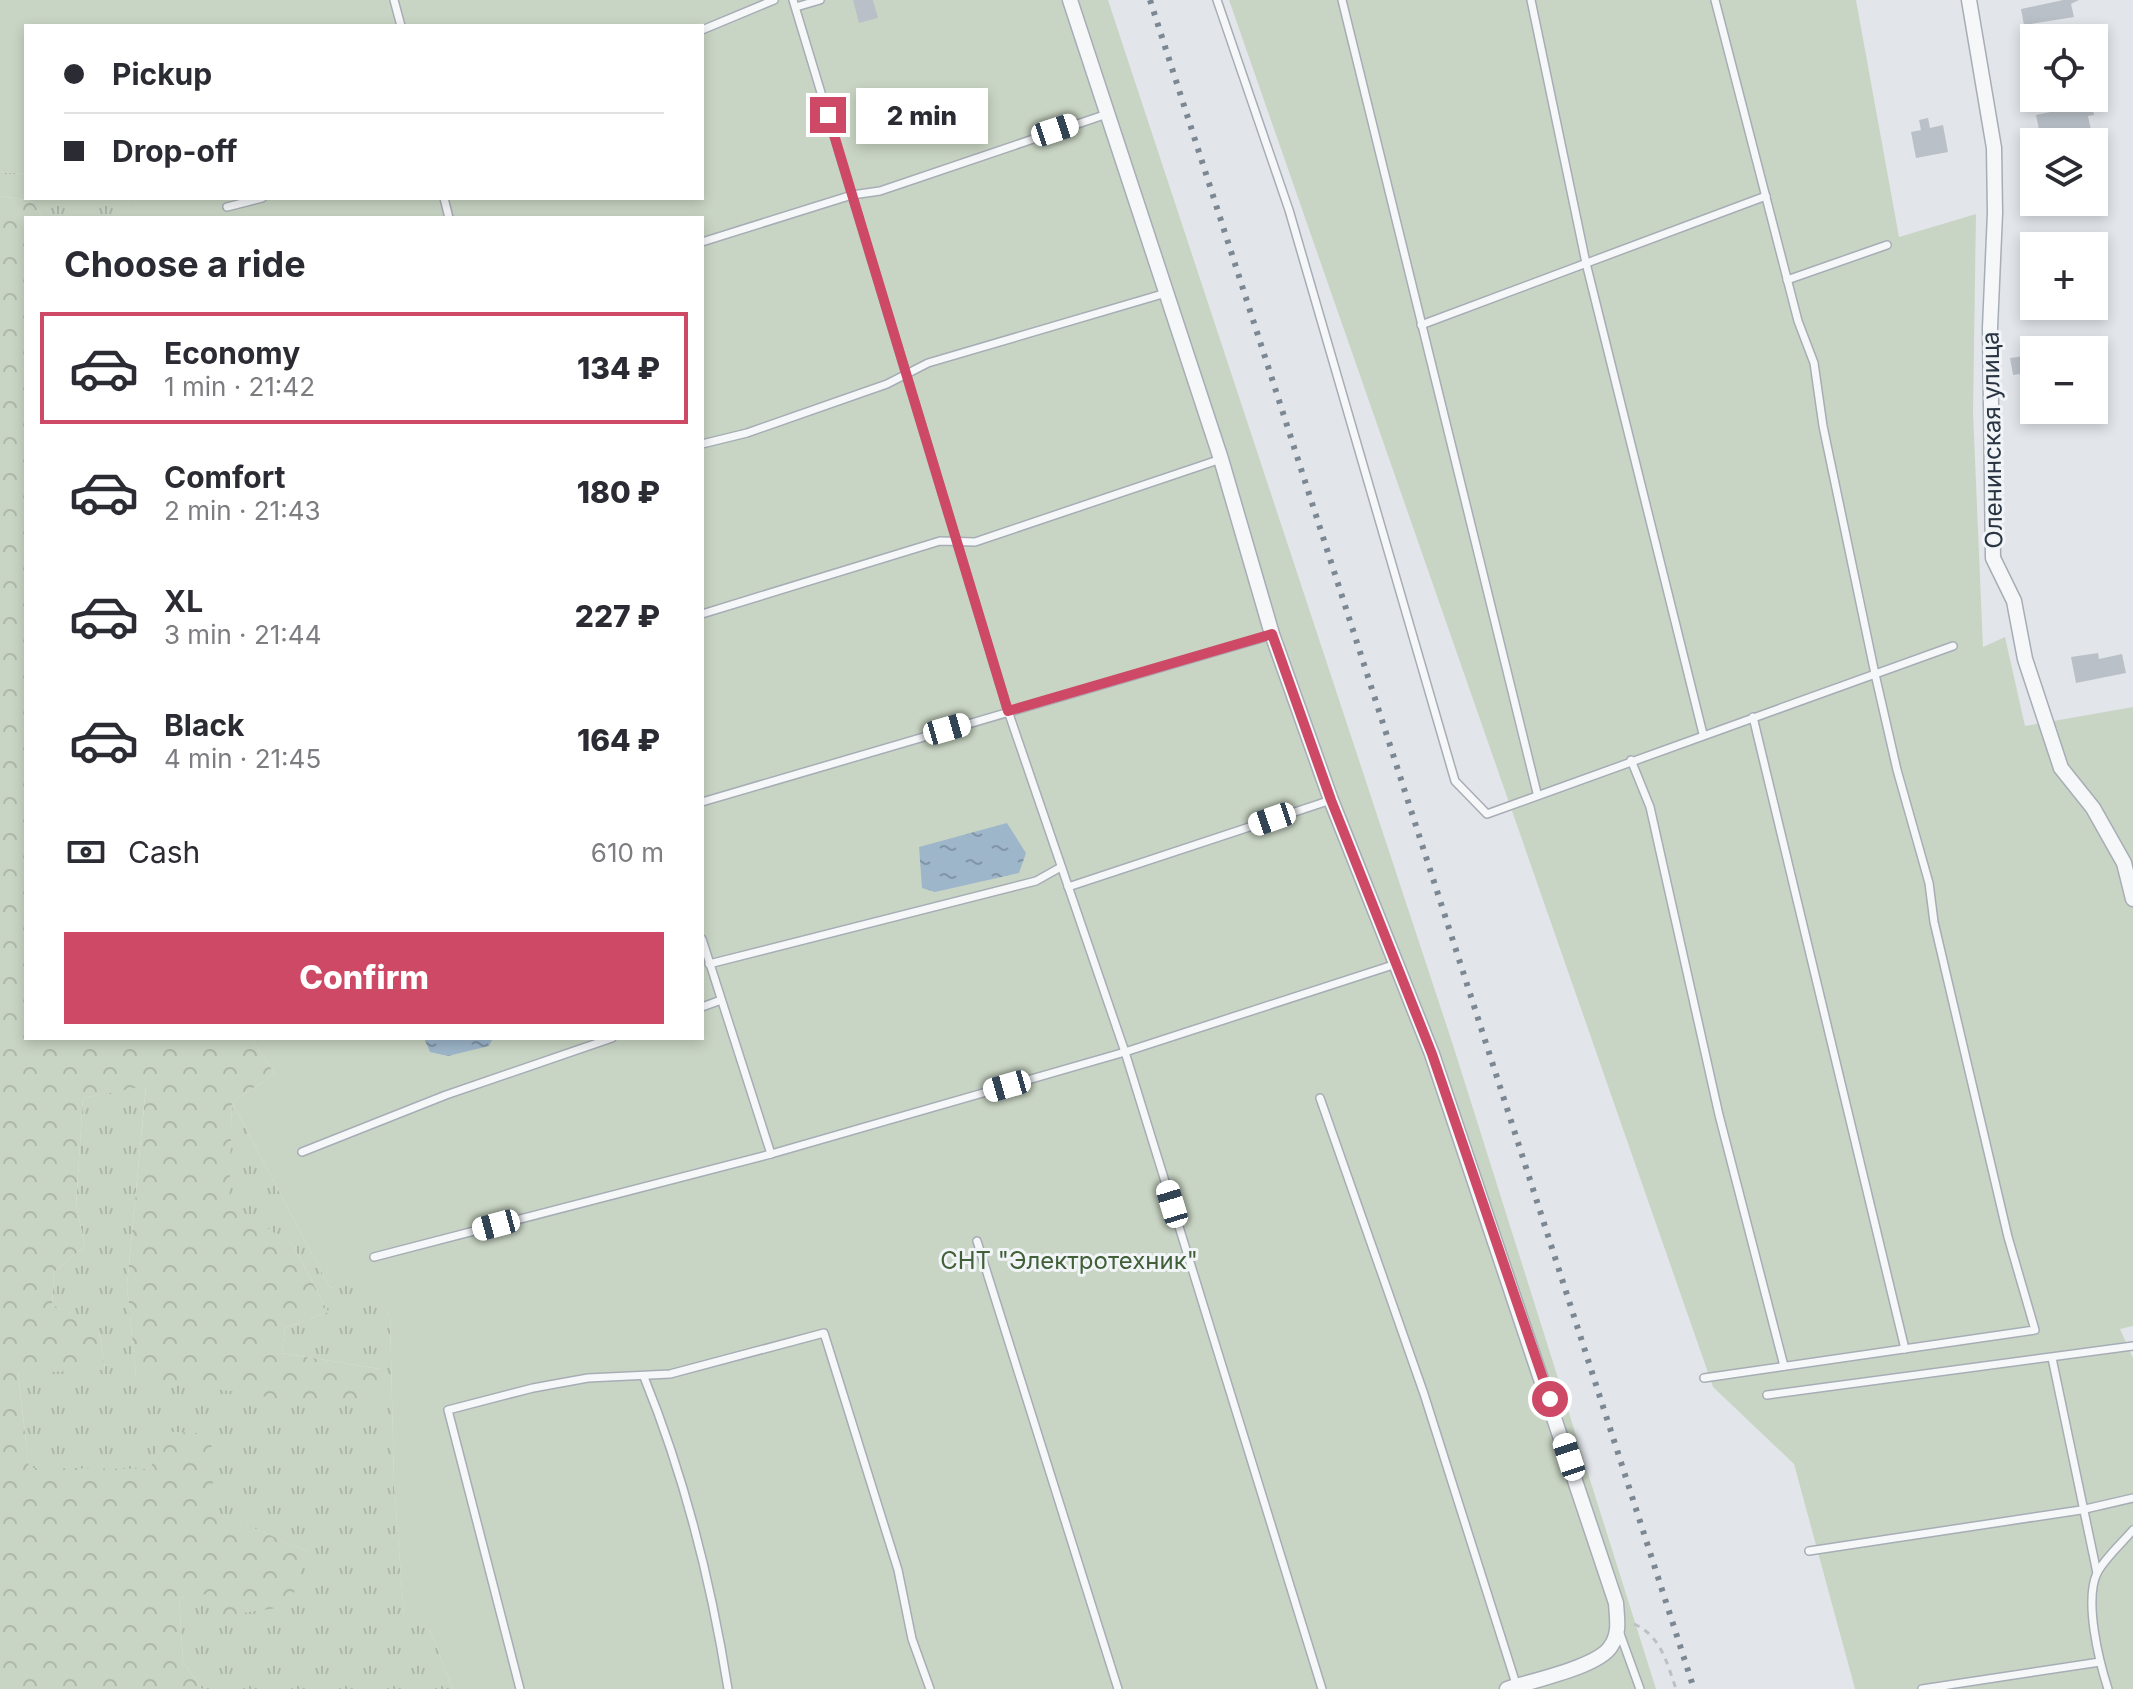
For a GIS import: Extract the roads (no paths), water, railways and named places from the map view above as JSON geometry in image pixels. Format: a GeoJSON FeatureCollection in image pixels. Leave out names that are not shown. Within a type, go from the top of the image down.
{"type":"FeatureCollection","features":[{"type":"Feature","properties":{"kind":"street"},"geometry":{"type":"LineString","coordinates":[[1070,0],[1221,459],[1272,634],[1331,800],[1398,964],[1531,1341],[1618,1623],[1610,1649],[1583,1664],[1514,1688]]}},
{"type":"Feature","properties":{"kind":"street","name":"Оленинская улица"},"geometry":{"type":"LineString","coordinates":[[1969,0],[1994,148],[1995,213],[1990,328],[1993,558],[2014,601],[2025,659],[2061,768],[2093,808],[2124,863],[2133,899]]}},
{"type":"Feature","properties":{"kind":"lane"},"geometry":{"type":"LineString","coordinates":[[394,0],[400,24]]}},
{"type":"Feature","properties":{"kind":"lane"},"geometry":{"type":"LineString","coordinates":[[704,29],[774,0]]}},
{"type":"Feature","properties":{"kind":"lane"},"geometry":{"type":"LineString","coordinates":[[820,0],[795,4],[1008,711],[1125,1052],[1322,1689]]}},
{"type":"Feature","properties":{"kind":"lane"},"geometry":{"type":"LineString","coordinates":[[1217,0],[1289,210],[1455,781],[1487,814],[1537,793],[1953,646]]}},
{"type":"Feature","properties":{"kind":"lane"},"geometry":{"type":"LineString","coordinates":[[1342,0],[1537,793]]}},
{"type":"Feature","properties":{"kind":"lane"},"geometry":{"type":"LineString","coordinates":[[1531,0],[1586,263],[1703,734]]}},
{"type":"Feature","properties":{"kind":"lane"},"geometry":{"type":"LineString","coordinates":[[1704,1378],[2035,1330],[2008,1237],[1934,922],[1929,883],[1897,770],[1875,674],[1823,426],[1814,363],[1787,280],[1715,0]]}},
{"type":"Feature","properties":{"kind":"lane"},"geometry":{"type":"LineString","coordinates":[[704,241],[852,195],[880,191],[1107,114]]}},
{"type":"Feature","properties":{"kind":"lane"},"geometry":{"type":"LineString","coordinates":[[1421,325],[1766,196]]}},
{"type":"Feature","properties":{"kind":"lane"},"geometry":{"type":"LineString","coordinates":[[227,207],[254,200]]}},
{"type":"Feature","properties":{"kind":"lane"},"geometry":{"type":"LineString","coordinates":[[1787,280],[1887,245]]}},
{"type":"Feature","properties":{"kind":"lane"},"geometry":{"type":"LineString","coordinates":[[704,444],[747,433],[907,374],[928,363],[1166,293]]}},
{"type":"Feature","properties":{"kind":"lane"},"geometry":{"type":"LineString","coordinates":[[704,613],[940,541],[975,542],[1221,459]]}},
{"type":"Feature","properties":{"kind":"lane"},"geometry":{"type":"LineString","coordinates":[[704,801],[1272,634]]}},
{"type":"Feature","properties":{"kind":"lane"},"geometry":{"type":"LineString","coordinates":[[1753,717],[1905,1349]]}},
{"type":"Feature","properties":{"kind":"lane"},"geometry":{"type":"LineString","coordinates":[[1631,760],[1650,807],[1719,1115],[1784,1366]]}},
{"type":"Feature","properties":{"kind":"lane"},"geometry":{"type":"LineString","coordinates":[[1068,887],[1331,800]]}},
{"type":"Feature","properties":{"kind":"lane"},"geometry":{"type":"LineString","coordinates":[[709,964],[1036,881],[1061,867]]}},
{"type":"Feature","properties":{"kind":"lane"},"geometry":{"type":"LineString","coordinates":[[704,946],[771,1154]]}},
{"type":"Feature","properties":{"kind":"lane"},"geometry":{"type":"LineString","coordinates":[[374,1257],[771,1154],[1125,1052],[1398,964]]}},
{"type":"Feature","properties":{"kind":"lane"},"geometry":{"type":"LineString","coordinates":[[704,1006],[721,1000]]}},
{"type":"Feature","properties":{"kind":"lane"},"geometry":{"type":"LineString","coordinates":[[302,1152],[446,1095],[606,1040]]}},
{"type":"Feature","properties":{"kind":"lane"},"geometry":{"type":"LineString","coordinates":[[1320,1098],[1424,1394],[1514,1688]]}},
{"type":"Feature","properties":{"kind":"lane"},"geometry":{"type":"LineString","coordinates":[[977,1241],[1118,1689]]}},
{"type":"Feature","properties":{"kind":"lane"},"geometry":{"type":"LineString","coordinates":[[520,1689],[448,1410],[533,1388],[588,1378],[670,1374],[824,1333],[898,1570],[912,1639],[930,1689]]}},
{"type":"Feature","properties":{"kind":"lane"},"geometry":{"type":"LineString","coordinates":[[1767,1395],[2133,1346]]}},
{"type":"Feature","properties":{"kind":"lane"},"geometry":{"type":"LineString","coordinates":[[2052,1358],[2081,1510],[2097,1573],[2092,1597],[2100,1662],[2108,1689]]}},
{"type":"Feature","properties":{"kind":"lane"},"geometry":{"type":"LineString","coordinates":[[644,1377],[673,1448],[690,1507],[718,1624],[728,1689]]}},
{"type":"Feature","properties":{"kind":"lane"},"geometry":{"type":"LineString","coordinates":[[1809,1551],[2081,1510],[2133,1498]]}},
{"type":"Feature","properties":{"kind":"lane"},"geometry":{"type":"LineString","coordinates":[[2097,1573],[2133,1530]]}},
{"type":"Feature","properties":{"kind":"lane"},"geometry":{"type":"LineString","coordinates":[[1618,1623],[1640,1689]]}},
{"type":"Feature","properties":{"kind":"lane"},"geometry":{"type":"LineString","coordinates":[[1922,1689],[2100,1662]]}},
{"type":"Feature","properties":{"kind":"water"},"geometry":{"type":"Polygon","coordinates":[[[1007,823],[1026,853],[1019,873],[935,892],[922,888],[919,847],[1007,823]]]}},
{"type":"Feature","properties":{"kind":"water"},"geometry":{"type":"Polygon","coordinates":[[[425,1040],[492,1040],[489,1046],[448,1056],[430,1052],[425,1040]]]}},
{"type":"Feature","properties":{"kind":"railway"},"geometry":{"type":"LineString","coordinates":[[1150,0],[1694,1689]]}},
{"type":"Feature","properties":{"kind":"park label","name":"СНТ \"Электротехник\""},"geometry":{"type":"Point","coordinates":[1069,1260]}}]}
